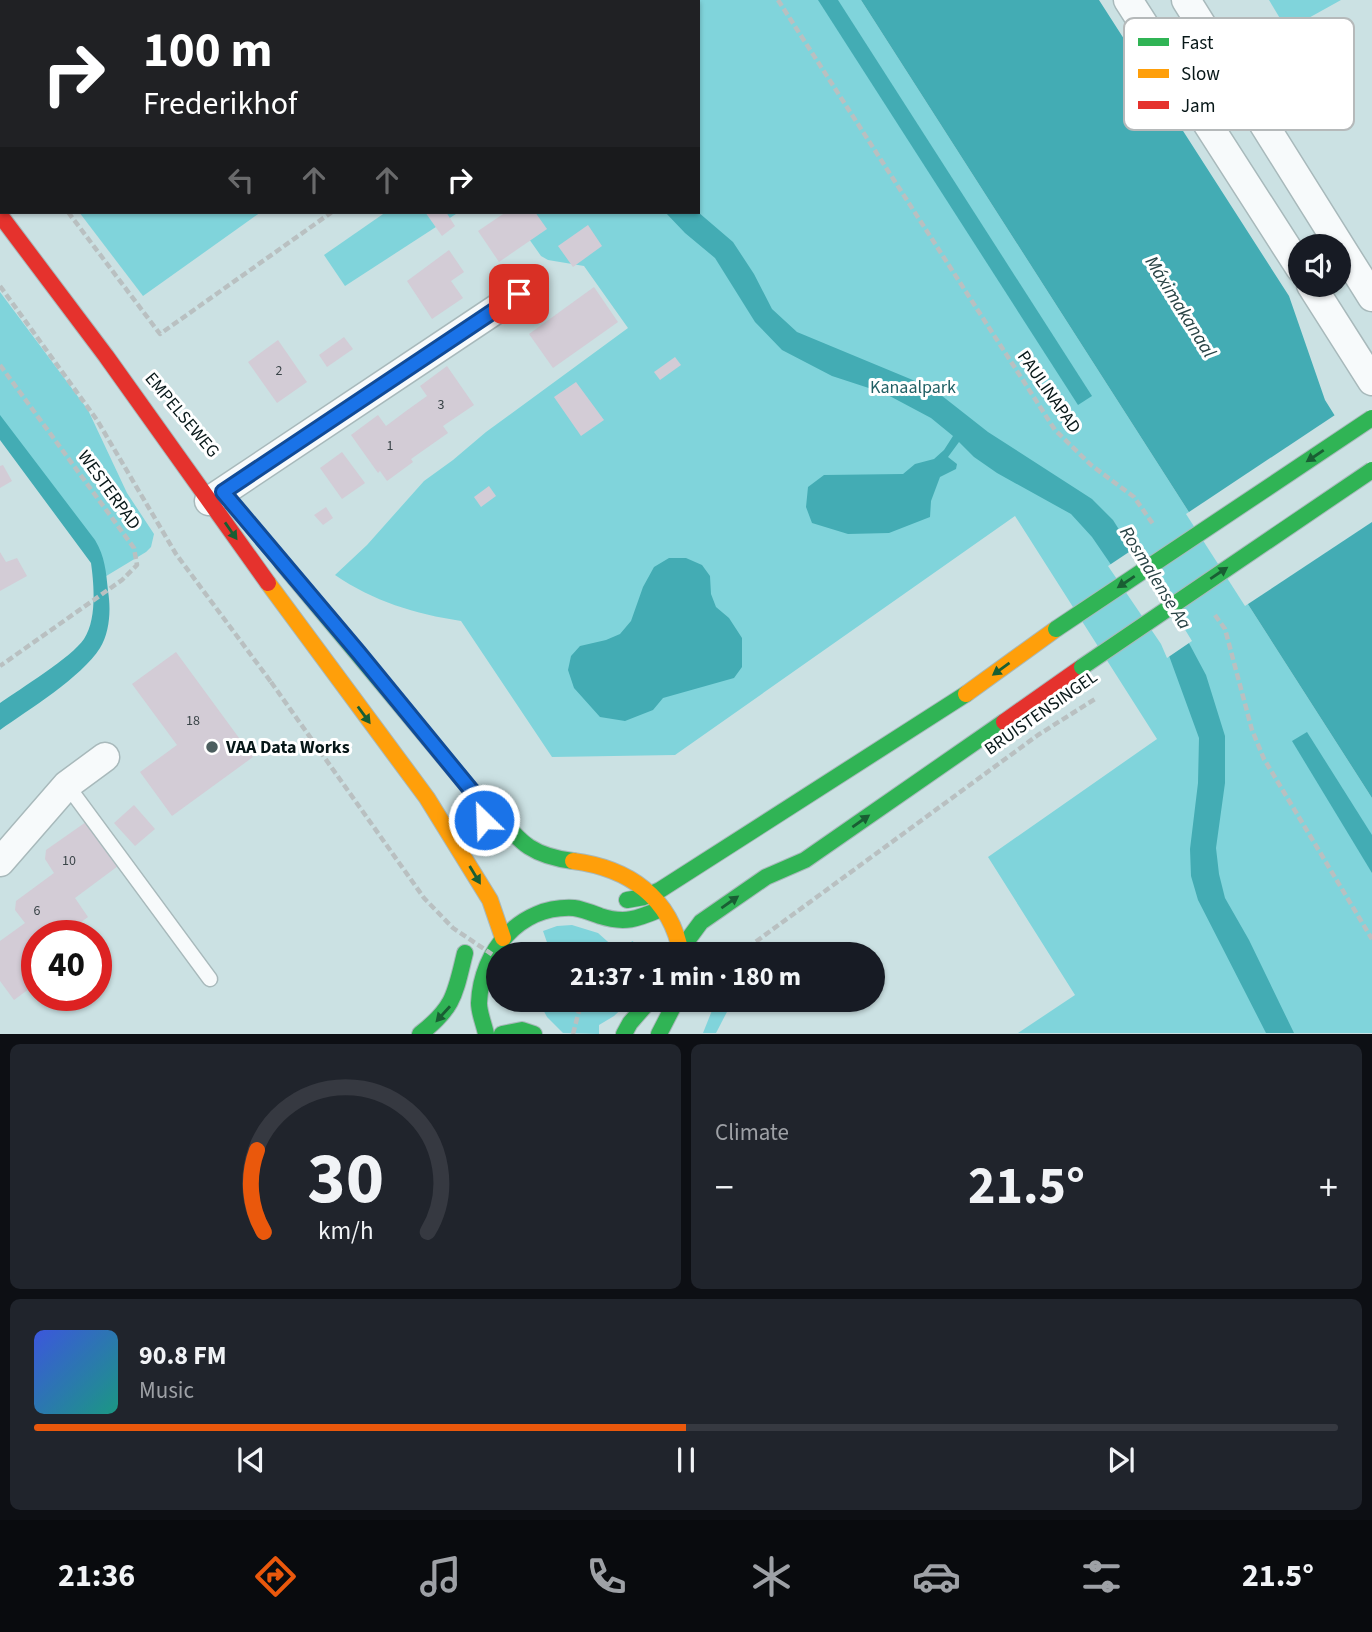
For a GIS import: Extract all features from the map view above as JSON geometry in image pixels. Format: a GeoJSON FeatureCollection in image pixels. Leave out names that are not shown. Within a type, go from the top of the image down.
{"type":"FeatureCollection","features":[{"type":"Feature","properties":{"kind":"main road","name":"EMPELSEWEG"},"geometry":{"type":"LineString","coordinates":[[0,215],[106,356],[221,498],[388,747],[427,798],[495,911],[503,938]]}},
{"type":"Feature","properties":{"kind":"main road"},"geometry":{"type":"LineString","coordinates":[[650,936],[639,918],[617,897],[651,894],[781,814],[941,712],[1056,629],[1372,418]]}},
{"type":"Feature","properties":{"kind":"main road","name":"BRUISTENSINGEL"},"geometry":{"type":"LineString","coordinates":[[773,892],[805,860],[1372,470]]}},
{"type":"Feature","properties":{"kind":"main road"},"geometry":{"type":"LineString","coordinates":[[271,549],[471,790],[493,808],[511,832],[529,849],[559,860],[590,863],[628,878],[668,905],[679,942]]}},
{"type":"Feature","properties":{"kind":"main road"},"geometry":{"type":"LineString","coordinates":[[471,790],[484,820],[496,838]]}},
{"type":"Feature","properties":{"kind":"main road","name":"EMPELSEWEG"},"geometry":{"type":"LineString","coordinates":[[427,798],[454,812],[461,823]]}},
{"type":"Feature","properties":{"kind":"main road"},"geometry":{"type":"LineString","coordinates":[[427,798],[427,830]]}},
{"type":"Feature","properties":{"kind":"main road"},"geometry":{"type":"LineString","coordinates":[[731,825],[755,811],[781,814]]}},
{"type":"Feature","properties":{"kind":"main road"},"geometry":{"type":"LineString","coordinates":[[695,887],[771,836],[781,814]]}},
{"type":"Feature","properties":{"kind":"main road","name":"BRUISTENSINGEL"},"geometry":{"type":"LineString","coordinates":[[687,942],[701,922],[766,877],[805,860]]}},
{"type":"Feature","properties":{"kind":"main road"},"geometry":{"type":"LineString","coordinates":[[628,878],[648,875]]}},
{"type":"Feature","properties":{"kind":"main road"},"geometry":{"type":"LineString","coordinates":[[480,926],[495,911],[576,908],[618,922],[639,918],[668,905]]}},
{"type":"Feature","properties":{"kind":"main road"},"geometry":{"type":"LineString","coordinates":[[470,1018],[489,958],[503,938],[515,912]]}},
{"type":"Feature","properties":{"kind":"main road"},"geometry":{"type":"LineString","coordinates":[[515,912],[523,942]]}},
{"type":"Feature","properties":{"kind":"main road"},"geometry":{"type":"LineString","coordinates":[[420,1034],[441,1020],[453,1003],[462,962],[471,940]]}},
{"type":"Feature","properties":{"kind":"main road"},"geometry":{"type":"LineString","coordinates":[[479,993],[480,1017],[485,1034]]}},
{"type":"Feature","properties":{"kind":"main road"},"geometry":{"type":"LineString","coordinates":[[624,1034],[640,1012]]}},
{"type":"Feature","properties":{"kind":"main road"},"geometry":{"type":"LineString","coordinates":[[659,1034],[672,1012]]}},
{"type":"Feature","properties":{"kind":"main road"},"geometry":{"type":"LineString","coordinates":[[505,1014],[508,1033],[522,1030],[534,1034]]}},
{"type":"Feature","properties":{"kind":"street"},"geometry":{"type":"LineString","coordinates":[[1128,0],[1140,18]]}},
{"type":"Feature","properties":{"kind":"street"},"geometry":{"type":"LineString","coordinates":[[1186,0],[1197,18]]}},
{"type":"Feature","properties":{"kind":"street"},"geometry":{"type":"LineString","coordinates":[[1211,130],[1288,249]]}},
{"type":"Feature","properties":{"kind":"street"},"geometry":{"type":"LineString","coordinates":[[1267,130],[1372,297]]}},
{"type":"Feature","properties":{"kind":"street"},"geometry":{"type":"LineString","coordinates":[[221,498],[519,294]]}},
{"type":"Feature","properties":{"kind":"street"},"geometry":{"type":"LineString","coordinates":[[1319,297],[1372,381]]}},
{"type":"Feature","properties":{"kind":"street"},"geometry":{"type":"LineString","coordinates":[[0,862],[68,785],[105,757]]}},
{"type":"Feature","properties":{"kind":"lane"},"geometry":{"type":"LineString","coordinates":[[68,785],[210,979]]}},
{"type":"Feature","properties":{"kind":"path","name":"PAULINAPAD"},"geometry":{"type":"LineString","coordinates":[[778,0],[1055,430],[1091,465],[1134,496],[1157,530]]}},
{"type":"Feature","properties":{"kind":"path"},"geometry":{"type":"LineString","coordinates":[[70,214],[160,334],[329,214]]}},
{"type":"Feature","properties":{"kind":"path"},"geometry":{"type":"LineString","coordinates":[[0,286],[97,420],[176,554],[271,682],[424,898],[453,928],[486,950]]}},
{"type":"Feature","properties":{"kind":"path","name":"WESTERPAD"},"geometry":{"type":"LineString","coordinates":[[0,365],[134,548],[136,565],[122,580],[0,666]]}},
{"type":"Feature","properties":{"kind":"path"},"geometry":{"type":"LineString","coordinates":[[1210,607],[1225,629],[1252,730],[1264,759],[1372,939]]}},
{"type":"Feature","properties":{"kind":"path"},"geometry":{"type":"LineString","coordinates":[[1213,619],[1225,612]]}},
{"type":"Feature","properties":{"kind":"path","name":"BRUISTENSINGEL"},"geometry":{"type":"LineString","coordinates":[[756,942],[1038,735],[1100,695]]}},
{"type":"Feature","properties":{"kind":"path"},"geometry":{"type":"LineString","coordinates":[[573,1034],[579,1012]]}},
{"type":"Feature","properties":{"kind":"green space","name":"Kanaalpark"},"geometry":{"type":"Polygon","coordinates":[[[700,0],[861,0],[1372,798],[1372,1033],[1018,1033],[1075,995],[988,857],[1157,739],[1015,516],[675,755],[552,757],[461,621],[427,615],[395,605],[364,592],[335,575],[367,545],[424,481],[628,328],[584,266],[548,260],[541,256],[511,214],[700,214],[700,0]]]}},
{"type":"Feature","properties":{"kind":"green space"},"geometry":{"type":"Polygon","coordinates":[[[1269,0],[1341,0],[1309,18],[1280,18],[1269,0]]]}},
{"type":"Feature","properties":{"kind":"green space"},"geometry":{"type":"Polygon","coordinates":[[[81,214],[258,214],[143,296],[81,214]]]}},
{"type":"Feature","properties":{"kind":"green space"},"geometry":{"type":"Polygon","coordinates":[[[383,214],[456,214],[345,286],[324,255],[383,214]]]}},
{"type":"Feature","properties":{"kind":"green space"},"geometry":{"type":"Polygon","coordinates":[[[0,292],[88,410],[127,493],[154,534],[151,547],[146,552],[98,581],[101,573],[0,429],[0,292]]]}},
{"type":"Feature","properties":{"kind":"green space"},"geometry":{"type":"Polygon","coordinates":[[[572,925],[598,933],[608,942],[547,942],[543,931],[572,925]]]}},
{"type":"Feature","properties":{"kind":"green space"},"geometry":{"type":"Polygon","coordinates":[[[544,1012],[618,1012],[599,1025],[599,1034],[563,1033],[544,1012]]]}},
{"type":"Feature","properties":{"kind":"green space"},"geometry":{"type":"Polygon","coordinates":[[[711,1012],[727,1012],[716,1033],[703,1033],[711,1012]]]}},
{"type":"Feature","properties":{"kind":"water"},"geometry":{"type":"Polygon","coordinates":[[[818,0],[838,0],[1092,396],[1078,405],[818,0]]]}},
{"type":"Feature","properties":{"kind":"water","name":"Máximakanaal"},"geometry":{"type":"Polygon","coordinates":[[[861,0],[1099,0],[1124,39],[1124,130],[1182,130],[1288,294],[1325,400],[1372,475],[1372,798],[861,0]]]}},
{"type":"Feature","properties":{"kind":"water"},"geometry":{"type":"Polygon","coordinates":[[[667,214],[700,214],[733,242],[772,309],[797,332],[932,388],[988,432],[1092,499],[1113,520],[1183,632],[1206,675],[1225,736],[1225,783],[1216,848],[1219,874],[1225,898],[1249,940],[1294,1033],[1266,1033],[1198,900],[1191,876],[1190,849],[1198,783],[1199,738],[1164,642],[1092,537],[1071,514],[997,473],[974,457],[959,442],[948,457],[957,464],[956,469],[940,477],[931,501],[930,517],[889,533],[848,534],[812,523],[806,507],[808,487],[824,475],[903,474],[915,464],[934,459],[953,436],[931,418],[884,393],[832,376],[782,350],[755,322],[715,258],[667,214]]]}},
{"type":"Feature","properties":{"kind":"water"},"geometry":{"type":"Polygon","coordinates":[[[0,415],[95,540],[104,564],[109,613],[103,642],[92,659],[54,692],[0,730],[0,703],[57,663],[84,639],[91,622],[94,591],[91,563],[0,440],[0,415]]]}},
{"type":"Feature","properties":{"kind":"water"},"geometry":{"type":"Polygon","coordinates":[[[669,558],[686,558],[702,565],[710,576],[711,594],[716,607],[729,618],[742,638],[742,667],[734,678],[663,698],[653,710],[625,721],[600,717],[574,688],[568,670],[571,656],[580,646],[620,634],[631,621],[643,587],[654,567],[669,558]]]}},
{"type":"Feature","properties":{"kind":"water"},"geometry":{"type":"Polygon","coordinates":[[[1307,732],[1372,835],[1372,873],[1292,741],[1307,732]]]}},
{"type":"Feature","properties":{"kind":"pier"},"geometry":{"type":"Polygon","coordinates":[[[1338,413],[1372,469],[1372,522],[1245,606],[1186,514],[1338,413]]]}},
{"type":"Feature","properties":{"kind":"pier"},"geometry":{"type":"Polygon","coordinates":[[[1135,548],[1192,641],[1167,658],[1161,644],[1108,566],[1135,548]]]}},
{"type":"Feature","properties":{"kind":"building"},"geometry":{"type":"Polygon","coordinates":[[[426,214],[447,214],[455,226],[442,236],[426,214]]]}},
{"type":"Feature","properties":{"kind":"building"},"geometry":{"type":"Polygon","coordinates":[[[503,214],[536,214],[547,229],[499,262],[478,231],[503,214]]]}},
{"type":"Feature","properties":{"kind":"building"},"geometry":{"type":"Polygon","coordinates":[[[588,225],[602,246],[573,267],[558,246],[588,225]]]}},
{"type":"Feature","properties":{"kind":"building"},"geometry":{"type":"Polygon","coordinates":[[[449,250],[464,272],[451,281],[463,298],[432,319],[407,281],[449,250]]]}},
{"type":"Feature","properties":{"kind":"building"},"geometry":{"type":"Polygon","coordinates":[[[594,287],[618,322],[553,368],[529,334],[594,287]]]}},
{"type":"Feature","properties":{"kind":"building"},"geometry":{"type":"Polygon","coordinates":[[[344,337],[353,349],[327,367],[319,355],[344,337]]]}},
{"type":"Feature","properties":{"kind":"building"},"geometry":{"type":"Polygon","coordinates":[[[278,340],[307,382],[277,403],[248,362],[278,340]]]}},
{"type":"Feature","properties":{"kind":"building"},"geometry":{"type":"Polygon","coordinates":[[[675,357],[681,365],[660,380],[654,372],[675,357]]]}},
{"type":"Feature","properties":{"kind":"building"},"geometry":{"type":"Polygon","coordinates":[[[447,366],[474,405],[443,426],[448,433],[411,459],[413,462],[387,481],[380,471],[378,473],[351,435],[378,415],[386,426],[427,396],[420,386],[447,366]]]}},
{"type":"Feature","properties":{"kind":"building"},"geometry":{"type":"Polygon","coordinates":[[[576,382],[604,420],[581,436],[554,397],[576,382]]]}},
{"type":"Feature","properties":{"kind":"building"},"geometry":{"type":"Polygon","coordinates":[[[342,452],[365,483],[342,499],[320,468],[342,452]]]}},
{"type":"Feature","properties":{"kind":"building"},"geometry":{"type":"Polygon","coordinates":[[[3,465],[12,481],[0,488],[0,466],[3,465]]]}},
{"type":"Feature","properties":{"kind":"building"},"geometry":{"type":"Polygon","coordinates":[[[489,486],[496,496],[481,507],[474,497],[489,486]]]}},
{"type":"Feature","properties":{"kind":"building"},"geometry":{"type":"Polygon","coordinates":[[[326,507],[333,518],[323,525],[314,515],[326,507]]]}},
{"type":"Feature","properties":{"kind":"building"},"geometry":{"type":"Polygon","coordinates":[[[0,552],[6,562],[17,558],[27,576],[0,591],[0,552]]]}},
{"type":"Feature","properties":{"kind":"building"},"geometry":{"type":"Polygon","coordinates":[[[176,652],[253,757],[172,816],[140,772],[177,745],[132,684],[176,652]]]}},
{"type":"Feature","properties":{"kind":"building"},"geometry":{"type":"Polygon","coordinates":[[[134,805],[155,829],[135,846],[114,823],[134,805]]]}},
{"type":"Feature","properties":{"kind":"building"},"geometry":{"type":"Polygon","coordinates":[[[86,822],[118,866],[75,898],[88,917],[84,920],[23,920],[15,910],[16,901],[54,873],[45,859],[46,850],[86,822]]]}},
{"type":"Feature","properties":{"kind":"building"},"geometry":{"type":"Polygon","coordinates":[[[21,926],[21,995],[14,1000],[0,981],[0,941],[21,926]]]}},
{"type":"Feature","properties":{"kind":"traffic: fast"},"geometry":{"type":"LineString","coordinates":[[1056,629],[1372,418]]}},
{"type":"Feature","properties":{"kind":"traffic: fast"},"geometry":{"type":"LineString","coordinates":[[1082,667],[1372,470]]}},
{"type":"Feature","properties":{"kind":"traffic: fast"},"geometry":{"type":"LineString","coordinates":[[282,563],[471,790],[525,844],[552,857],[573,861]]}},
{"type":"Feature","properties":{"kind":"traffic: fast"},"geometry":{"type":"LineString","coordinates":[[627,900],[660,890],[966,694]]}},
{"type":"Feature","properties":{"kind":"traffic: fast"},"geometry":{"type":"LineString","coordinates":[[686,942],[701,922],[766,877],[805,860],[1004,722]]}},
{"type":"Feature","properties":{"kind":"traffic: fast"},"geometry":{"type":"LineString","coordinates":[[486,1034],[479,1003],[481,984],[496,949],[521,923],[554,909],[574,908],[624,920],[661,909]]}},
{"type":"Feature","properties":{"kind":"traffic: fast"},"geometry":{"type":"LineString","coordinates":[[420,1034],[447,1007],[459,979],[465,953]]}},
{"type":"Feature","properties":{"kind":"traffic: fast"},"geometry":{"type":"LineString","coordinates":[[624,1034],[640,1012]]}},
{"type":"Feature","properties":{"kind":"traffic: fast"},"geometry":{"type":"LineString","coordinates":[[659,1034],[670,1012]]}},
{"type":"Feature","properties":{"kind":"traffic: fast"},"geometry":{"type":"LineString","coordinates":[[502,1034],[522,1030],[534,1034]]}},
{"type":"Feature","properties":{"kind":"traffic: slow"},"geometry":{"type":"LineString","coordinates":[[268,583],[427,798],[490,900],[503,938]]}},
{"type":"Feature","properties":{"kind":"traffic: slow"},"geometry":{"type":"LineString","coordinates":[[966,694],[1056,629]]}},
{"type":"Feature","properties":{"kind":"traffic: slow"},"geometry":{"type":"LineString","coordinates":[[573,861],[612,870],[644,889],[668,916],[678,942]]}},
{"type":"Feature","properties":{"kind":"traffic: jam"},"geometry":{"type":"LineString","coordinates":[[0,215],[106,356],[268,583]]}},
{"type":"Feature","properties":{"kind":"traffic: jam"},"geometry":{"type":"LineString","coordinates":[[1004,722],[1082,667]]}},
{"type":"Feature","properties":{"kind":"place","name":"VAA Data Works"},"geometry":{"type":"Point","coordinates":[212,747]}},
{"type":"Feature","properties":{"kind":"route"},"geometry":{"type":"LineString","coordinates":[[484,820],[471,790],[223,492],[519,294]]}},
{"type":"Feature","properties":{"kind":"water label","name":"Rosmalense Aa"},"geometry":{"type":"Point","coordinates":[1155,578]}}]}
